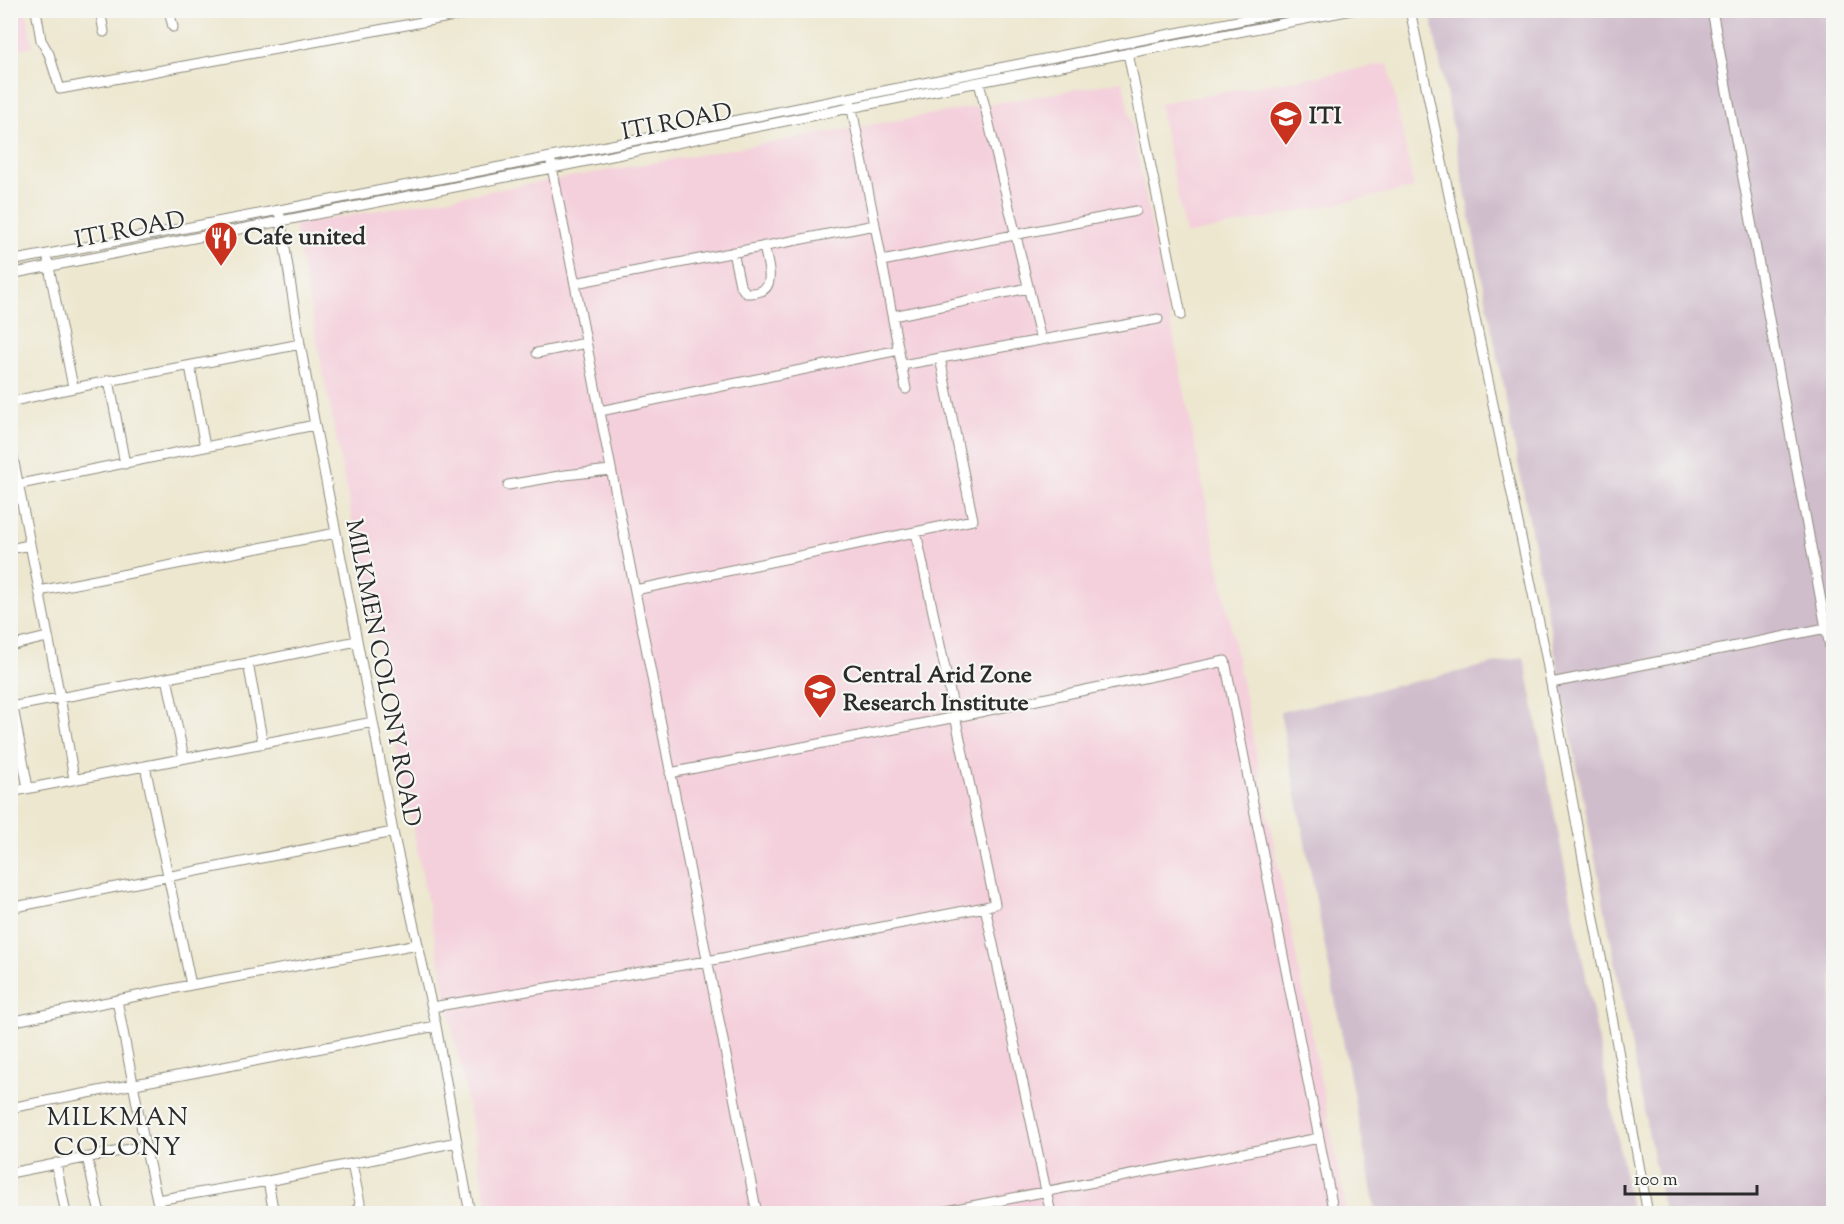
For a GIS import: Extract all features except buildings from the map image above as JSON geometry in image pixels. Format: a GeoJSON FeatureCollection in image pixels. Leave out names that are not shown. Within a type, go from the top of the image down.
{"type":"FeatureCollection","features":[{"type":"Feature","properties":{"kind":"street"},"geometry":{"type":"LineString","coordinates":[[36,10],[41,40],[49,54],[60,89],[487,10]]}},
{"type":"Feature","properties":{"kind":"street"},"geometry":{"type":"LineString","coordinates":[[100,10],[104,32]]}},
{"type":"Feature","properties":{"kind":"street"},"geometry":{"type":"LineString","coordinates":[[169,10],[173,27]]}},
{"type":"Feature","properties":{"kind":"street","name":"ITI ROAD"},"geometry":{"type":"LineString","coordinates":[[10,261],[1294,10]]}},
{"type":"Feature","properties":{"kind":"street","name":"ITI ROAD"},"geometry":{"type":"LineString","coordinates":[[10,274],[1352,10]]}},
{"type":"Feature","properties":{"kind":"street"},"geometry":{"type":"LineString","coordinates":[[1410,10],[1551,683],[1648,1214]]}},
{"type":"Feature","properties":{"kind":"street"},"geometry":{"type":"LineString","coordinates":[[1712,10],[1830,628],[1833,665]]}},
{"type":"Feature","properties":{"kind":"street"},"geometry":{"type":"LineString","coordinates":[[1128,53],[1181,315]]}},
{"type":"Feature","properties":{"kind":"street"},"geometry":{"type":"LineString","coordinates":[[979,82],[1041,340]]}},
{"type":"Feature","properties":{"kind":"street"},"geometry":{"type":"LineString","coordinates":[[849,98],[906,389]]}},
{"type":"Feature","properties":{"kind":"street"},"geometry":{"type":"LineString","coordinates":[[550,157],[757,1214]]}},
{"type":"Feature","properties":{"kind":"street","name":"MILKMEN COLONY ROAD"},"geometry":{"type":"LineString","coordinates":[[279,210],[315,425],[393,832],[436,1026],[470,1214]]}},
{"type":"Feature","properties":{"kind":"street"},"geometry":{"type":"LineString","coordinates":[[882,261],[1136,211]]}},
{"type":"Feature","properties":{"kind":"street"},"geometry":{"type":"LineString","coordinates":[[574,283],[875,225]]}},
{"type":"Feature","properties":{"kind":"street"},"geometry":{"type":"LineString","coordinates":[[733,252],[740,285],[746,293],[752,294],[767,288],[770,281],[764,246]]}},
{"type":"Feature","properties":{"kind":"street"},"geometry":{"type":"LineString","coordinates":[[46,254],[73,387]]}},
{"type":"Feature","properties":{"kind":"street"},"geometry":{"type":"LineString","coordinates":[[892,316],[1028,288]]}},
{"type":"Feature","properties":{"kind":"street"},"geometry":{"type":"LineString","coordinates":[[902,365],[1158,319]]}},
{"type":"Feature","properties":{"kind":"street"},"geometry":{"type":"LineString","coordinates":[[537,353],[586,343]]}},
{"type":"Feature","properties":{"kind":"street"},"geometry":{"type":"LineString","coordinates":[[10,402],[73,387],[300,344]]}},
{"type":"Feature","properties":{"kind":"street"},"geometry":{"type":"LineString","coordinates":[[600,411],[899,350]]}},
{"type":"Feature","properties":{"kind":"street"},"geometry":{"type":"LineString","coordinates":[[635,590],[973,520],[940,358]]}},
{"type":"Feature","properties":{"kind":"street"},"geometry":{"type":"LineString","coordinates":[[190,366],[205,447]]}},
{"type":"Feature","properties":{"kind":"street"},"geometry":{"type":"LineString","coordinates":[[109,380],[125,464]]}},
{"type":"Feature","properties":{"kind":"street"},"geometry":{"type":"LineString","coordinates":[[15,485],[315,425]]}},
{"type":"Feature","properties":{"kind":"street"},"geometry":{"type":"LineString","coordinates":[[10,442],[15,485],[39,591],[74,779]]}},
{"type":"Feature","properties":{"kind":"street"},"geometry":{"type":"LineString","coordinates":[[508,485],[611,470]]}},
{"type":"Feature","properties":{"kind":"street"},"geometry":{"type":"LineString","coordinates":[[432,1007],[707,961],[995,904],[916,531]]}},
{"type":"Feature","properties":{"kind":"street"},"geometry":{"type":"LineString","coordinates":[[39,591],[336,533]]}},
{"type":"Feature","properties":{"kind":"street"},"geometry":{"type":"LineString","coordinates":[[10,549],[29,545]]}},
{"type":"Feature","properties":{"kind":"street"},"geometry":{"type":"LineString","coordinates":[[1551,683],[1830,628]]}},
{"type":"Feature","properties":{"kind":"street"},"geometry":{"type":"LineString","coordinates":[[10,646],[48,637]]}},
{"type":"Feature","properties":{"kind":"street"},"geometry":{"type":"LineString","coordinates":[[28,788],[12,707],[357,641]]}},
{"type":"Feature","properties":{"kind":"street"},"geometry":{"type":"LineString","coordinates":[[670,773],[1225,661],[1334,1214]]}},
{"type":"Feature","properties":{"kind":"street"},"geometry":{"type":"LineString","coordinates":[[248,663],[263,744]]}},
{"type":"Feature","properties":{"kind":"street"},"geometry":{"type":"LineString","coordinates":[[167,678],[184,758]]}},
{"type":"Feature","properties":{"kind":"street"},"geometry":{"type":"LineString","coordinates":[[10,792],[373,722]]}},
{"type":"Feature","properties":{"kind":"street"},"geometry":{"type":"LineString","coordinates":[[144,766],[191,985]]}},
{"type":"Feature","properties":{"kind":"street"},"geometry":{"type":"LineString","coordinates":[[10,908],[393,832]]}},
{"type":"Feature","properties":{"kind":"street"},"geometry":{"type":"LineString","coordinates":[[985,907],[1051,1214]]}},
{"type":"Feature","properties":{"kind":"street"},"geometry":{"type":"LineString","coordinates":[[10,1022],[191,985],[418,944]]}},
{"type":"Feature","properties":{"kind":"street"},"geometry":{"type":"LineString","coordinates":[[117,1000],[132,1084],[161,1214]]}},
{"type":"Feature","properties":{"kind":"street"},"geometry":{"type":"LineString","coordinates":[[10,1108],[436,1026]]}},
{"type":"Feature","properties":{"kind":"street"},"geometry":{"type":"LineString","coordinates":[[931,1214],[1319,1138]]}},
{"type":"Feature","properties":{"kind":"street"},"geometry":{"type":"LineString","coordinates":[[158,1200],[268,1181],[457,1142]]}},
{"type":"Feature","properties":{"kind":"street"},"geometry":{"type":"LineString","coordinates":[[10,1173],[145,1146]]}},
{"type":"Feature","properties":{"kind":"street"},"geometry":{"type":"LineString","coordinates":[[87,1157],[100,1214]]}},
{"type":"Feature","properties":{"kind":"street"},"geometry":{"type":"LineString","coordinates":[[56,1163],[66,1214]]}},
{"type":"Feature","properties":{"kind":"street"},"geometry":{"type":"LineString","coordinates":[[344,1214],[354,1212],[359,1208],[360,1203],[352,1164]]}},
{"type":"Feature","properties":{"kind":"street"},"geometry":{"type":"LineString","coordinates":[[268,1181],[274,1214]]}},
{"type":"Feature","properties":{"kind":"shaded area"},"geometry":{"type":"Polygon","coordinates":[[[11,10],[26,11],[33,46],[11,51],[11,10]]]}},
{"type":"Feature","properties":{"kind":"shaded area"},"geometry":{"type":"Polygon","coordinates":[[[1430,11],[1833,11],[1833,1213],[1664,1213],[1430,11]]]}},
{"type":"Feature","properties":{"kind":"shaded area","name":"ITI"},"geometry":{"type":"Polygon","coordinates":[[[1388,64],[1414,188],[1185,235],[1159,103],[1388,64]]]}},
{"type":"Feature","properties":{"kind":"shaded area","name":"Central Arid Zone Research Institute"},"geometry":{"type":"Polygon","coordinates":[[[1123,81],[1347,1213],[489,1213],[294,225],[1123,81]]]}},
{"type":"Feature","properties":{"kind":"shaded area"},"geometry":{"type":"Polygon","coordinates":[[[1524,657],[1632,1213],[1376,1213],[1280,712],[1524,657]]]}},
{"type":"Feature","properties":{"kind":"place","name":"ITI"},"geometry":{"type":"Point","coordinates":[1286,146]}},
{"type":"Feature","properties":{"kind":"place","name":"Cafe united"},"geometry":{"type":"Point","coordinates":[221,267]}},
{"type":"Feature","properties":{"kind":"place","name":"Central Arid Zone Research Institute"},"geometry":{"type":"Point","coordinates":[820,719]}},
{"type":"Feature","properties":{"kind":"district","name":"MILKMAN COLONY"},"geometry":{"type":"Point","coordinates":[118,1133]}}]}
